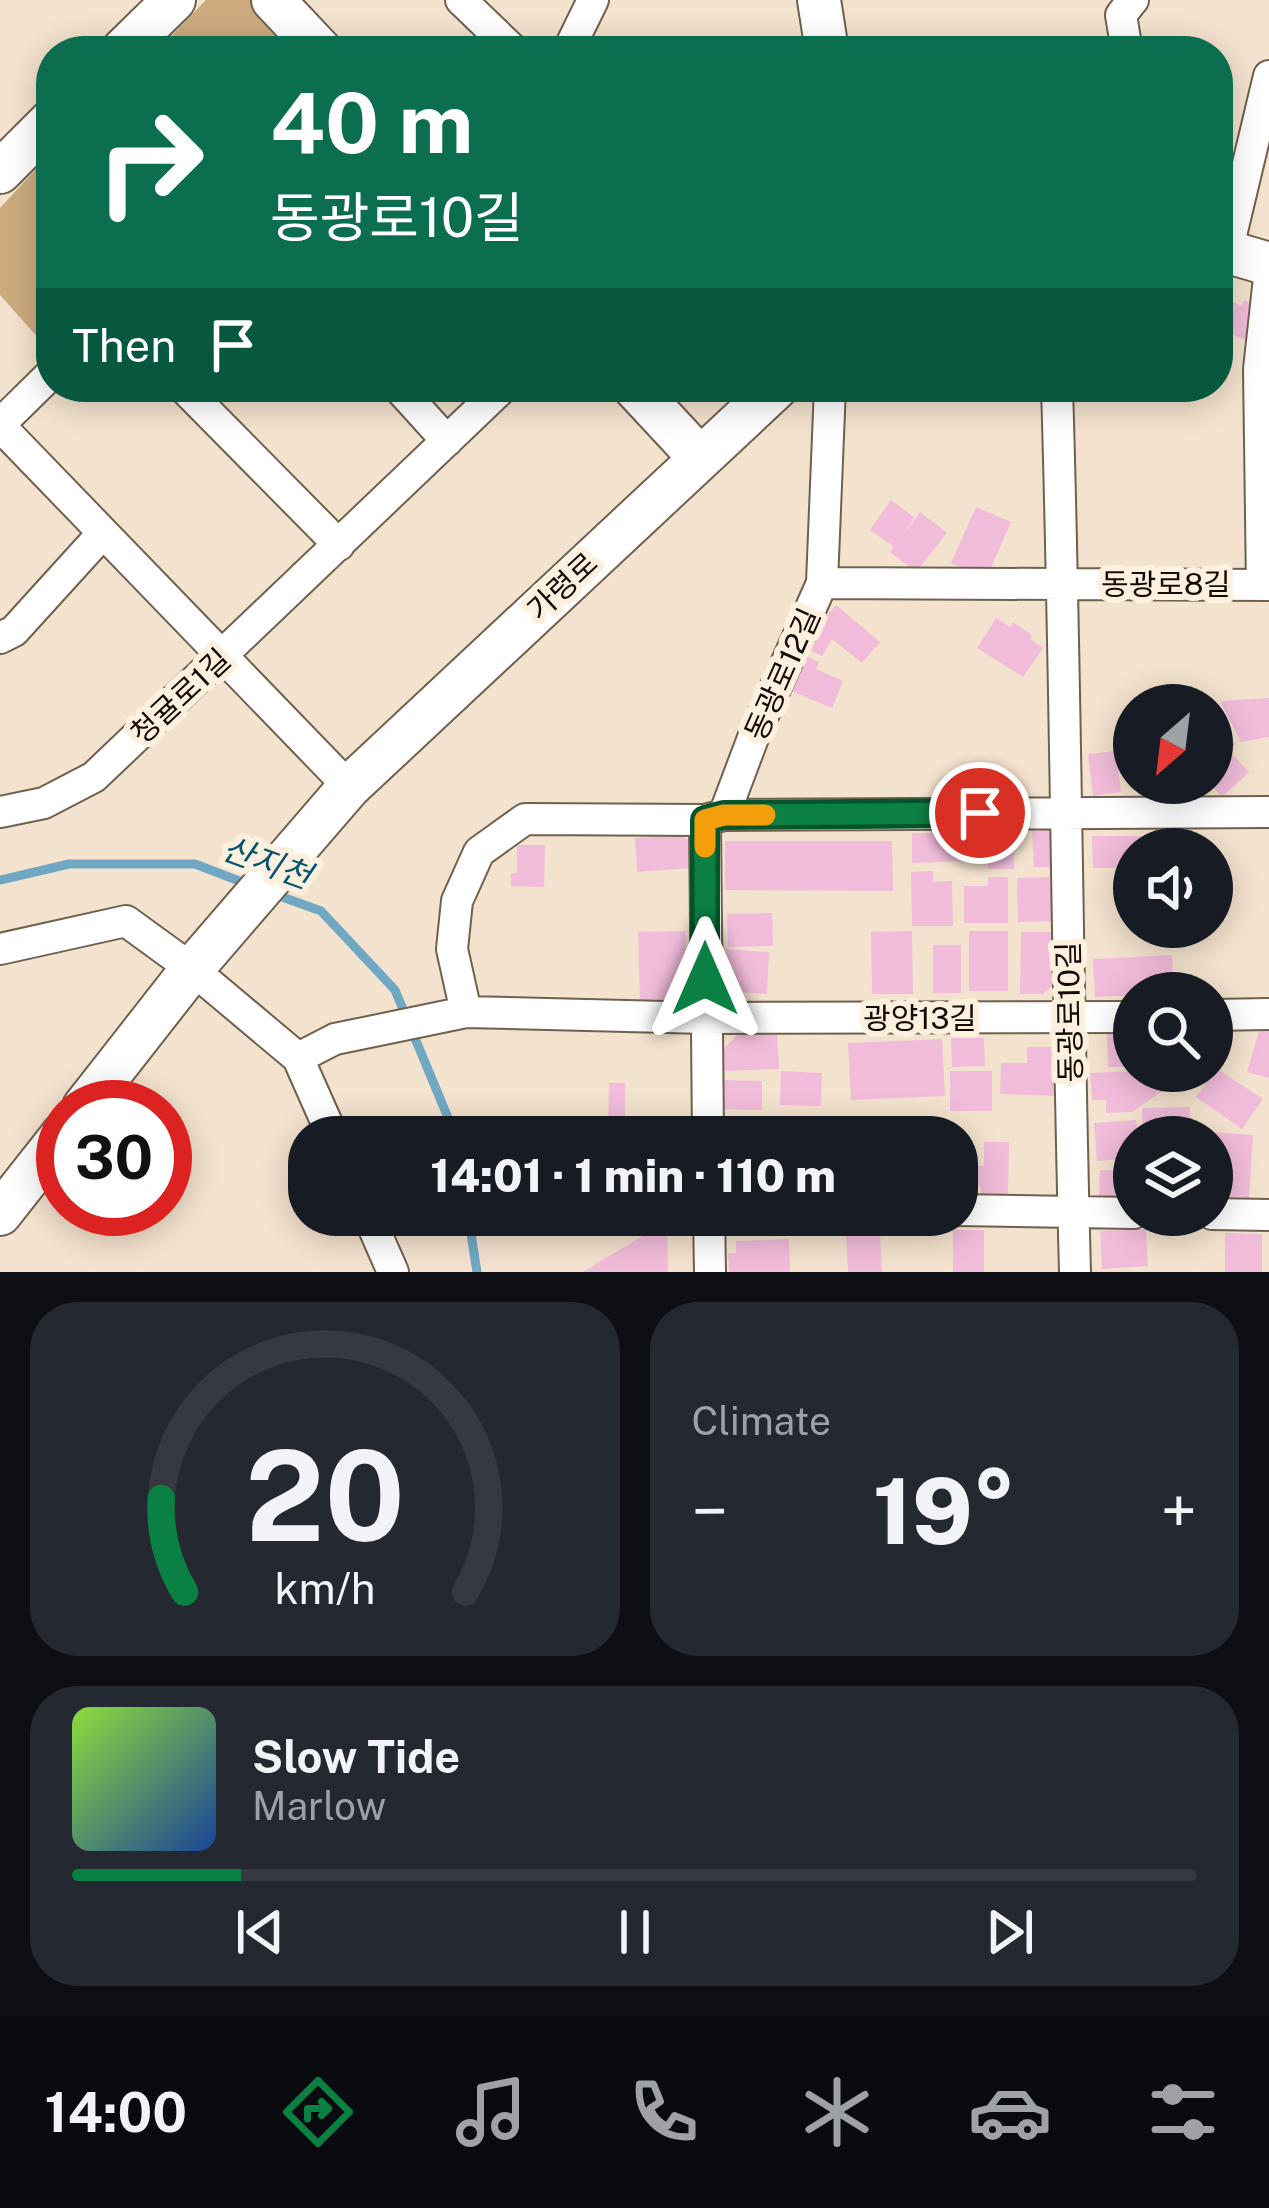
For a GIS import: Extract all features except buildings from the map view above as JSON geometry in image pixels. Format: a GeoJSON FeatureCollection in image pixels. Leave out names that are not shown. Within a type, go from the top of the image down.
{"type":"FeatureCollection","features":[{"type":"Feature","properties":{"kind":"main road"},"geometry":{"type":"LineString","coordinates":[[137,36],[174,0]]}},
{"type":"Feature","properties":{"kind":"main road"},"geometry":{"type":"LineString","coordinates":[[273,0],[307,36]]}},
{"type":"Feature","properties":{"kind":"main road"},"geometry":{"type":"LineString","coordinates":[[819,0],[825,36]]}},
{"type":"Feature","properties":{"kind":"main road"},"geometry":{"type":"LineString","coordinates":[[6,153],[36,132]]}},
{"type":"Feature","properties":{"kind":"main road"},"geometry":{"type":"LineString","coordinates":[[1233,253],[1269,264]]}},
{"type":"Feature","properties":{"kind":"main road"},"geometry":{"type":"LineString","coordinates":[[648,402],[700,458]]}},
{"type":"Feature","properties":{"kind":"main road","name":"가령로"},"geometry":{"type":"LineString","coordinates":[[192,969],[349,787],[761,402]]}},
{"type":"Feature","properties":{"kind":"main road"},"geometry":{"type":"LineString","coordinates":[[105,1080],[192,969]]}},
{"type":"Feature","properties":{"kind":"main road"},"geometry":{"type":"LineString","coordinates":[[0,1214],[36,1168]]}},
{"type":"Feature","properties":{"kind":"street"},"geometry":{"type":"LineString","coordinates":[[461,0],[498,36]]}},
{"type":"Feature","properties":{"kind":"street"},"geometry":{"type":"LineString","coordinates":[[575,36],[593,0]]}},
{"type":"Feature","properties":{"kind":"street"},"geometry":{"type":"LineString","coordinates":[[1233,212],[1269,76]]}},
{"type":"Feature","properties":{"kind":"street"},"geometry":{"type":"LineString","coordinates":[[1265,585],[1259,369],[1269,278]]}},
{"type":"Feature","properties":{"kind":"street"},"geometry":{"type":"LineString","coordinates":[[36,389],[0,425],[349,787]]}},
{"type":"Feature","properties":{"kind":"street"},"geometry":{"type":"LineString","coordinates":[[198,402],[339,545]]}},
{"type":"Feature","properties":{"kind":"street"},"geometry":{"type":"LineString","coordinates":[[412,402],[448,441]]}},
{"type":"Feature","properties":{"kind":"street","name":"청귤로1길"},"geometry":{"type":"LineString","coordinates":[[0,812],[44,802],[94,777],[488,402]]}},
{"type":"Feature","properties":{"kind":"street","name":"동광로12길"},"geometry":{"type":"LineString","coordinates":[[707,1116],[705,1018],[714,818],[822,583],[829,402]]}},
{"type":"Feature","properties":{"kind":"street","name":"동광로10길"},"geometry":{"type":"LineString","coordinates":[[1057,402],[1075,1272]]}},
{"type":"Feature","properties":{"kind":"street"},"geometry":{"type":"LineString","coordinates":[[0,638],[14,631],[104,533]]}},
{"type":"Feature","properties":{"kind":"street"},"geometry":{"type":"LineString","coordinates":[[822,583],[1063,584]]}},
{"type":"Feature","properties":{"kind":"street","name":"동광로8길"},"geometry":{"type":"LineString","coordinates":[[1063,584],[1265,585]]}},
{"type":"Feature","properties":{"kind":"street"},"geometry":{"type":"LineString","coordinates":[[466,1012],[452,949],[457,901],[479,852],[524,819],[1269,812]]}},
{"type":"Feature","properties":{"kind":"street"},"geometry":{"type":"LineString","coordinates":[[0,950],[127,922],[192,969],[298,1058],[324,1116]]}},
{"type":"Feature","properties":{"kind":"street","name":"광양13길"},"geometry":{"type":"LineString","coordinates":[[298,1058],[335,1039],[466,1012],[705,1018],[1113,1017]]}},
{"type":"Feature","properties":{"kind":"street"},"geometry":{"type":"LineString","coordinates":[[1233,1015],[1269,1014]]}},
{"type":"Feature","properties":{"kind":"street"},"geometry":{"type":"LineString","coordinates":[[978,1211],[1113,1213]]}},
{"type":"Feature","properties":{"kind":"street"},"geometry":{"type":"LineString","coordinates":[[1233,1214],[1269,1215]]}},
{"type":"Feature","properties":{"kind":"street"},"geometry":{"type":"LineString","coordinates":[[377,1236],[393,1272]]}},
{"type":"Feature","properties":{"kind":"street"},"geometry":{"type":"LineString","coordinates":[[709,1236],[710,1272]]}},
{"type":"Feature","properties":{"kind":"shaded area"},"geometry":{"type":"Polygon","coordinates":[[[206,0],[253,0],[288,36],[171,36],[206,0]]]}},
{"type":"Feature","properties":{"kind":"shaded area"},"geometry":{"type":"Polygon","coordinates":[[[36,169],[36,335],[0,295],[0,208],[36,169]]]}},
{"type":"Feature","properties":{"kind":"waterway","name":"산지천"},"geometry":{"type":"LineString","coordinates":[[0,880],[69,864],[195,864],[247,884]]}},
{"type":"Feature","properties":{"kind":"waterway","name":"산지천"},"geometry":{"type":"LineString","coordinates":[[274,894],[321,911],[395,990],[447,1116]]}},
{"type":"Feature","properties":{"kind":"waterway","name":"산지천"},"geometry":{"type":"LineString","coordinates":[[471,1236],[477,1272]]}},
{"type":"Feature","properties":{"kind":"slow traffic"},"geometry":{"type":"LineString","coordinates":[[705,847],[705,820],[765,815]]}},
{"type":"Feature","properties":{"kind":"route"},"geometry":{"type":"LineString","coordinates":[[705,979],[705,820],[724,815],[980,813]]}}]}
